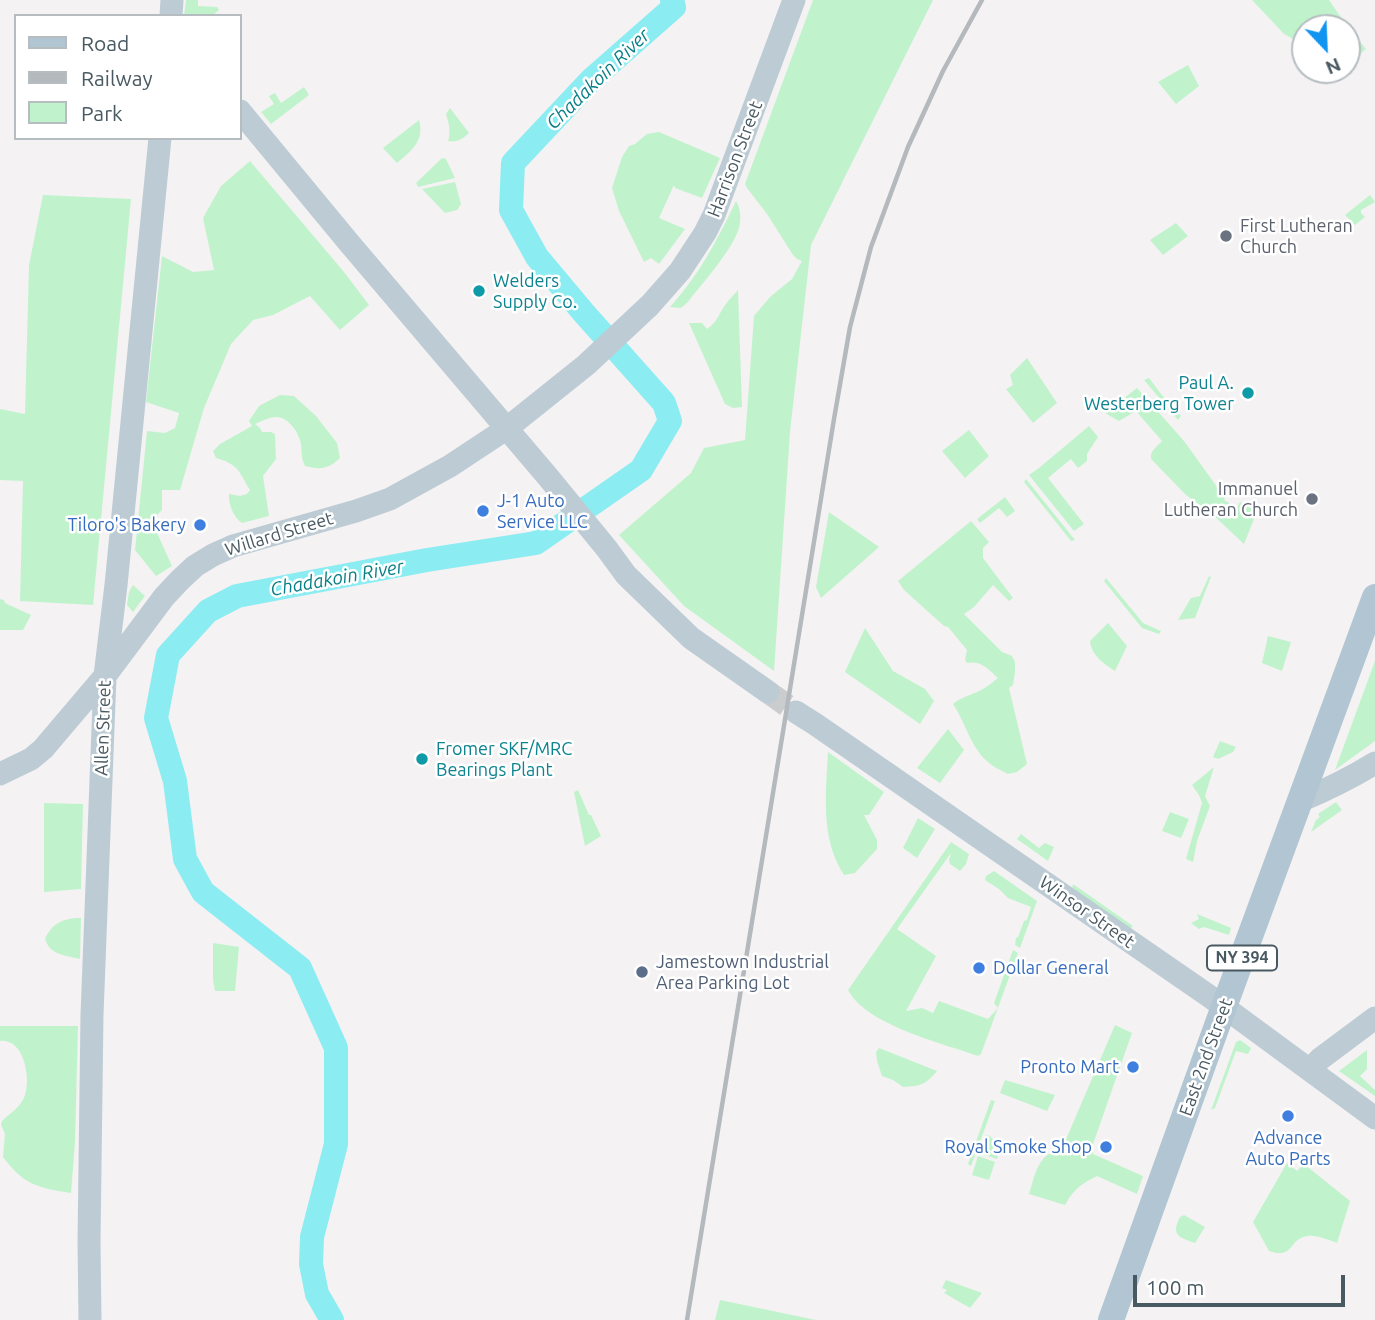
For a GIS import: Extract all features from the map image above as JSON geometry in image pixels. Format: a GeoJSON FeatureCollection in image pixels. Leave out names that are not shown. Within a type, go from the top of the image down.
{"type":"FeatureCollection","features":[{"type":"Feature","properties":{"kind":"main road","name":"East 2nd Street"},"geometry":{"type":"LineString","coordinates":[[1111,1320],[1375,597]]}},
{"type":"Feature","properties":{"kind":"street","name":"Harrison Street"},"geometry":{"type":"LineString","coordinates":[[506,429],[586,365],[650,305],[680,271],[714,215],[794,0]]}},
{"type":"Feature","properties":{"kind":"street"},"geometry":{"type":"LineString","coordinates":[[242,113],[548,477],[626,575],[691,638],[768,692]]}},
{"type":"Feature","properties":{"kind":"street","name":"Allen Street"},"geometry":{"type":"LineString","coordinates":[[90,1320],[92,1015],[105,676],[160,140]]}},
{"type":"Feature","properties":{"kind":"street","name":"Willard Street"},"geometry":{"type":"LineString","coordinates":[[0,774],[31,760],[43,749],[105,676],[164,597],[188,573],[213,555],[257,538],[390,499],[444,469],[506,429]]}},
{"type":"Feature","properties":{"kind":"street","name":"Winsor Street"},"geometry":{"type":"LineString","coordinates":[[796,712],[1224,1007],[1375,1118]]}},
{"type":"Feature","properties":{"kind":"street"},"geometry":{"type":"LineString","coordinates":[[1300,801],[1360,773],[1375,763]]}},
{"type":"Feature","properties":{"kind":"street"},"geometry":{"type":"LineString","coordinates":[[1310,1070],[1320,1059],[1375,1018]]}},
{"type":"Feature","properties":{"kind":"green space"},"geometry":{"type":"Polygon","coordinates":[[[186,0],[198,0],[198,6],[217,7],[219,10],[214,14],[184,14],[186,0]]]}},
{"type":"Feature","properties":{"kind":"green space"},"geometry":{"type":"Polygon","coordinates":[[[813,0],[933,0],[811,245],[790,432],[774,671],[684,606],[619,535],[691,473],[704,448],[745,440],[754,316],[770,297],[792,279],[802,261],[793,255],[745,184],[813,0]]]}},
{"type":"Feature","properties":{"kind":"green space"},"geometry":{"type":"Polygon","coordinates":[[[1252,0],[1329,0],[1339,14],[1291,14],[1291,38],[1284,34],[1252,0]]]}},
{"type":"Feature","properties":{"kind":"green space"},"geometry":{"type":"Polygon","coordinates":[[[1188,65],[1199,86],[1176,104],[1158,82],[1188,65]]]}},
{"type":"Feature","properties":{"kind":"green space"},"geometry":{"type":"Polygon","coordinates":[[[304,87],[309,95],[271,124],[261,112],[274,104],[269,96],[275,93],[281,103],[304,87]]]}},
{"type":"Feature","properties":{"kind":"green space"},"geometry":{"type":"Polygon","coordinates":[[[450,108],[469,133],[454,141],[448,141],[446,114],[450,108]]]}},
{"type":"Feature","properties":{"kind":"green space"},"geometry":{"type":"Polygon","coordinates":[[[419,120],[418,140],[412,150],[397,163],[383,148],[419,120]]]}},
{"type":"Feature","properties":{"kind":"green space"},"geometry":{"type":"Polygon","coordinates":[[[659,132],[720,158],[702,198],[675,188],[674,185],[659,218],[685,229],[659,264],[651,258],[644,262],[619,211],[612,188],[622,157],[629,146],[647,134],[659,132]]]}},
{"type":"Feature","properties":{"kind":"green space"},"geometry":{"type":"Polygon","coordinates":[[[442,158],[446,159],[455,178],[418,187],[416,183],[442,158]]]}},
{"type":"Feature","properties":{"kind":"green space"},"geometry":{"type":"Polygon","coordinates":[[[250,161],[369,305],[340,330],[310,296],[273,315],[253,320],[231,344],[204,408],[180,490],[162,490],[162,510],[153,517],[153,524],[172,566],[156,576],[135,550],[147,431],[165,433],[175,428],[179,413],[146,402],[162,256],[193,272],[214,270],[203,218],[221,186],[250,161]]]}},
{"type":"Feature","properties":{"kind":"green space"},"geometry":{"type":"Polygon","coordinates":[[[455,182],[461,204],[457,210],[445,213],[422,189],[455,182]]]}},
{"type":"Feature","properties":{"kind":"green space"},"geometry":{"type":"Polygon","coordinates":[[[43,195],[131,199],[93,605],[20,601],[23,481],[0,480],[0,409],[25,414],[29,265],[43,195]]]}},
{"type":"Feature","properties":{"kind":"green space"},"geometry":{"type":"Polygon","coordinates":[[[1370,195],[1375,202],[1361,210],[1365,217],[1355,225],[1345,215],[1370,195]]]}},
{"type":"Feature","properties":{"kind":"green space"},"geometry":{"type":"Polygon","coordinates":[[[736,201],[740,223],[733,242],[688,302],[681,308],[670,307],[707,256],[736,201]]]}},
{"type":"Feature","properties":{"kind":"green space"},"geometry":{"type":"Polygon","coordinates":[[[1176,223],[1188,236],[1163,255],[1150,240],[1176,223]]]}},
{"type":"Feature","properties":{"kind":"green space"},"geometry":{"type":"Polygon","coordinates":[[[738,290],[742,407],[733,408],[725,404],[689,323],[702,323],[707,329],[738,290]]]}},
{"type":"Feature","properties":{"kind":"green space"},"geometry":{"type":"Polygon","coordinates":[[[1027,358],[1057,403],[1033,423],[1006,389],[1013,385],[1010,375],[1027,358]]]}},
{"type":"Feature","properties":{"kind":"green space"},"geometry":{"type":"Polygon","coordinates":[[[1149,378],[1181,416],[1178,420],[1144,380],[1149,378]]]}},
{"type":"Feature","properties":{"kind":"green space"},"geometry":{"type":"Polygon","coordinates":[[[1137,388],[1184,441],[1224,500],[1237,508],[1240,502],[1258,509],[1244,544],[1211,513],[1186,495],[1151,459],[1153,451],[1162,441],[1136,411],[1119,421],[1105,413],[1137,388]]]}},
{"type":"Feature","properties":{"kind":"green space"},"geometry":{"type":"Polygon","coordinates":[[[280,395],[294,396],[316,416],[337,443],[340,458],[324,468],[305,466],[300,440],[289,423],[276,417],[255,424],[262,432],[275,434],[276,459],[263,476],[269,516],[242,523],[232,510],[229,494],[240,496],[250,490],[237,469],[216,458],[213,451],[220,444],[252,426],[249,421],[259,406],[280,395]]]}},
{"type":"Feature","properties":{"kind":"green space"},"geometry":{"type":"Polygon","coordinates":[[[1089,426],[1098,437],[1087,454],[1087,461],[1078,468],[1071,459],[1048,478],[1084,524],[1074,531],[1029,475],[1089,426]]]}},
{"type":"Feature","properties":{"kind":"green space"},"geometry":{"type":"Polygon","coordinates":[[[969,430],[989,456],[965,478],[942,451],[969,430]]]}},
{"type":"Feature","properties":{"kind":"green space"},"geometry":{"type":"Polygon","coordinates":[[[1026,479],[1075,540],[1071,541],[1024,482],[1026,479]]]}},
{"type":"Feature","properties":{"kind":"green space"},"geometry":{"type":"Polygon","coordinates":[[[1005,497],[1015,511],[1007,517],[999,508],[980,523],[977,519],[1005,497]]]}},
{"type":"Feature","properties":{"kind":"green space"},"geometry":{"type":"Polygon","coordinates":[[[829,512],[879,547],[821,598],[816,587],[829,512]]]}},
{"type":"Feature","properties":{"kind":"green space"},"geometry":{"type":"Polygon","coordinates":[[[971,521],[989,542],[983,548],[983,558],[1013,598],[1009,601],[993,585],[974,607],[964,614],[1002,652],[1012,656],[1015,662],[1013,685],[1009,688],[1027,764],[1017,772],[1008,774],[982,756],[953,704],[998,678],[980,664],[967,663],[967,650],[948,627],[904,590],[898,581],[971,521]]]}},
{"type":"Feature","properties":{"kind":"green space"},"geometry":{"type":"Polygon","coordinates":[[[1209,576],[1211,577],[1195,618],[1178,620],[1191,598],[1200,596],[1209,576]]]}},
{"type":"Feature","properties":{"kind":"green space"},"geometry":{"type":"Polygon","coordinates":[[[1106,578],[1143,623],[1161,631],[1159,634],[1142,628],[1104,581],[1106,578]]]}},
{"type":"Feature","properties":{"kind":"green space"},"geometry":{"type":"Polygon","coordinates":[[[133,585],[145,596],[133,612],[127,605],[133,585]]]}},
{"type":"Feature","properties":{"kind":"green space"},"geometry":{"type":"Polygon","coordinates":[[[0,599],[31,615],[23,630],[0,630],[0,599]]]}},
{"type":"Feature","properties":{"kind":"green space"},"geometry":{"type":"Polygon","coordinates":[[[1108,623],[1127,646],[1115,671],[1095,655],[1090,641],[1108,623]]]}},
{"type":"Feature","properties":{"kind":"green space"},"geometry":{"type":"Polygon","coordinates":[[[865,628],[893,671],[925,689],[934,701],[920,724],[845,672],[865,628]]]}},
{"type":"Feature","properties":{"kind":"green space"},"geometry":{"type":"Polygon","coordinates":[[[1268,636],[1291,642],[1282,671],[1262,663],[1268,636]]]}},
{"type":"Feature","properties":{"kind":"green space"},"geometry":{"type":"Polygon","coordinates":[[[1375,661],[1375,741],[1335,770],[1375,661]]]}},
{"type":"Feature","properties":{"kind":"green space"},"geometry":{"type":"Polygon","coordinates":[[[948,729],[964,750],[940,783],[917,768],[948,729]]]}},
{"type":"Feature","properties":{"kind":"green space"},"geometry":{"type":"Polygon","coordinates":[[[1220,741],[1236,747],[1233,752],[1218,759],[1213,757],[1220,741]]]}},
{"type":"Feature","properties":{"kind":"green space"},"geometry":{"type":"Polygon","coordinates":[[[828,752],[884,792],[869,815],[864,815],[877,840],[877,849],[855,873],[844,875],[836,861],[828,831],[828,752]]]}},
{"type":"Feature","properties":{"kind":"green space"},"geometry":{"type":"Polygon","coordinates":[[[1214,767],[1205,796],[1210,806],[1197,841],[1193,862],[1186,859],[1202,803],[1192,785],[1214,767]]]}},
{"type":"Feature","properties":{"kind":"green space"},"geometry":{"type":"Polygon","coordinates":[[[578,790],[601,836],[585,846],[574,792],[578,790]]]}},
{"type":"Feature","properties":{"kind":"green space"},"geometry":{"type":"Polygon","coordinates":[[[1336,802],[1342,810],[1311,832],[1320,817],[1318,814],[1336,802]]]}},
{"type":"Feature","properties":{"kind":"green space"},"geometry":{"type":"Polygon","coordinates":[[[44,803],[83,804],[81,889],[44,892],[44,803]]]}},
{"type":"Feature","properties":{"kind":"green space"},"geometry":{"type":"Polygon","coordinates":[[[1170,812],[1189,819],[1181,838],[1162,831],[1170,812]]]}},
{"type":"Feature","properties":{"kind":"green space"},"geometry":{"type":"Polygon","coordinates":[[[918,818],[935,829],[917,858],[903,848],[918,818]]]}},
{"type":"Feature","properties":{"kind":"green space"},"geometry":{"type":"Polygon","coordinates":[[[1021,834],[1039,848],[1045,843],[1054,847],[1048,861],[1017,839],[1021,834]]]}},
{"type":"Feature","properties":{"kind":"green space"},"geometry":{"type":"Polygon","coordinates":[[[951,842],[969,854],[966,864],[960,871],[950,864],[951,853],[897,929],[936,956],[906,1011],[922,1008],[933,1013],[939,1001],[988,1019],[998,1008],[978,1056],[888,1023],[857,1002],[848,990],[951,842]]]}},
{"type":"Feature","properties":{"kind":"green space"},"geometry":{"type":"Polygon","coordinates":[[[994,871],[1037,901],[1020,948],[1015,945],[1016,938],[1031,907],[1008,898],[985,880],[986,876],[994,871]]]}},
{"type":"Feature","properties":{"kind":"green space"},"geometry":{"type":"Polygon","coordinates":[[[1073,884],[1133,926],[1130,929],[1072,889],[1073,884]]]}},
{"type":"Feature","properties":{"kind":"green space"},"geometry":{"type":"Polygon","coordinates":[[[1197,914],[1231,928],[1229,935],[1204,927],[1199,929],[1191,923],[1199,919],[1197,914]]]}},
{"type":"Feature","properties":{"kind":"green space"},"geometry":{"type":"Polygon","coordinates":[[[81,918],[80,959],[54,951],[45,938],[57,923],[81,918]]]}},
{"type":"Feature","properties":{"kind":"green space"},"geometry":{"type":"Polygon","coordinates":[[[213,943],[239,947],[235,991],[215,991],[213,943]]]}},
{"type":"Feature","properties":{"kind":"green space"},"geometry":{"type":"Polygon","coordinates":[[[1013,950],[1018,953],[998,1008],[994,1003],[1013,950]]]}},
{"type":"Feature","properties":{"kind":"green space"},"geometry":{"type":"Polygon","coordinates":[[[1115,1025],[1132,1033],[1092,1147],[1093,1154],[1143,1176],[1137,1194],[1097,1176],[1078,1188],[1065,1205],[1029,1194],[1042,1161],[1064,1144],[1115,1025]]]}},
{"type":"Feature","properties":{"kind":"green space"},"geometry":{"type":"Polygon","coordinates":[[[0,1026],[78,1026],[71,1193],[32,1184],[18,1174],[3,1157],[5,1134],[2,1121],[19,1106],[27,1088],[27,1079],[20,1052],[8,1042],[0,1041],[0,1026]]]}},
{"type":"Feature","properties":{"kind":"green space"},"geometry":{"type":"Polygon","coordinates":[[[1240,1040],[1251,1048],[1248,1054],[1236,1051],[1215,1108],[1211,1110],[1236,1042],[1240,1040]]]}},
{"type":"Feature","properties":{"kind":"green space"},"geometry":{"type":"Polygon","coordinates":[[[879,1048],[937,1071],[922,1084],[903,1087],[882,1076],[876,1052],[879,1048]]]}},
{"type":"Feature","properties":{"kind":"green space"},"geometry":{"type":"Polygon","coordinates":[[[1367,1050],[1367,1069],[1360,1076],[1375,1090],[1375,1096],[1339,1071],[1367,1050]]]}},
{"type":"Feature","properties":{"kind":"green space"},"geometry":{"type":"Polygon","coordinates":[[[1005,1080],[1055,1095],[1047,1111],[1000,1093],[1005,1080]]]}},
{"type":"Feature","properties":{"kind":"green space"},"geometry":{"type":"Polygon","coordinates":[[[991,1100],[995,1101],[971,1166],[968,1164],[991,1100]]]}},
{"type":"Feature","properties":{"kind":"green space"},"geometry":{"type":"Polygon","coordinates":[[[986,1135],[1001,1147],[997,1159],[979,1153],[986,1135]]]}},
{"type":"Feature","properties":{"kind":"green space"},"geometry":{"type":"Polygon","coordinates":[[[978,1156],[995,1162],[989,1180],[972,1175],[978,1156]]]}},
{"type":"Feature","properties":{"kind":"green space"},"geometry":{"type":"Polygon","coordinates":[[[1287,1163],[1297,1171],[1304,1164],[1350,1201],[1337,1243],[1308,1236],[1297,1240],[1283,1253],[1269,1251],[1253,1222],[1287,1163]]]}},
{"type":"Feature","properties":{"kind":"green space"},"geometry":{"type":"Polygon","coordinates":[[[1184,1215],[1205,1227],[1195,1243],[1180,1237],[1176,1232],[1177,1223],[1184,1215]]]}},
{"type":"Feature","properties":{"kind":"green space"},"geometry":{"type":"Polygon","coordinates":[[[946,1280],[982,1293],[970,1308],[944,1293],[947,1290],[942,1288],[946,1280]]]}},
{"type":"Feature","properties":{"kind":"green space"},"geometry":{"type":"Polygon","coordinates":[[[720,1300],[816,1320],[715,1320],[720,1300]]]}},
{"type":"Feature","properties":{"kind":"waterway","name":"Chadakoin River"},"geometry":{"type":"LineString","coordinates":[[332,1320],[317,1294],[311,1264],[312,1237],[336,1144],[336,1048],[300,968],[203,892],[185,859],[175,781],[156,718],[168,655],[208,611],[237,596],[427,560],[536,543],[641,470],[670,421],[664,403],[537,257],[511,210],[513,163],[591,80],[674,7],[672,0]]}},
{"type":"Feature","properties":{"kind":"tunnel"},"geometry":{"type":"LineString","coordinates":[[768,692],[796,712]]}},
{"type":"Feature","properties":{"kind":"railway"},"geometry":{"type":"LineString","coordinates":[[687,1320],[850,327],[871,247],[908,147],[943,71],[982,0]]}},
{"type":"Feature","properties":{"kind":"place","name":"First Lutheran Church"},"geometry":{"type":"Point","coordinates":[1226,236]}},
{"type":"Feature","properties":{"kind":"place","name":"Welders Supply Co."},"geometry":{"type":"Point","coordinates":[479,291]}},
{"type":"Feature","properties":{"kind":"place","name":"Paul A. Westerberg Tower"},"geometry":{"type":"Point","coordinates":[1248,393]}},
{"type":"Feature","properties":{"kind":"place","name":"Immanuel Lutheran Church"},"geometry":{"type":"Point","coordinates":[1312,499]}},
{"type":"Feature","properties":{"kind":"place","name":"J-1 Auto Service LLC"},"geometry":{"type":"Point","coordinates":[483,511]}},
{"type":"Feature","properties":{"kind":"place","name":"Tiloro's Bakery"},"geometry":{"type":"Point","coordinates":[200,525]}},
{"type":"Feature","properties":{"kind":"place","name":"Fromer SKF/MRC Bearings Plant"},"geometry":{"type":"Point","coordinates":[422,759]}},
{"type":"Feature","properties":{"kind":"place","name":"Dollar General"},"geometry":{"type":"Point","coordinates":[979,968]}},
{"type":"Feature","properties":{"kind":"place","name":"Jamestown Industrial Area Parking Lot"},"geometry":{"type":"Point","coordinates":[642,972]}},
{"type":"Feature","properties":{"kind":"place","name":"Pronto Mart"},"geometry":{"type":"Point","coordinates":[1133,1067]}},
{"type":"Feature","properties":{"kind":"place","name":"Advance Auto Parts"},"geometry":{"type":"Point","coordinates":[1288,1116]}},
{"type":"Feature","properties":{"kind":"place","name":"Royal Smoke Shop"},"geometry":{"type":"Point","coordinates":[1106,1147]}}]}
